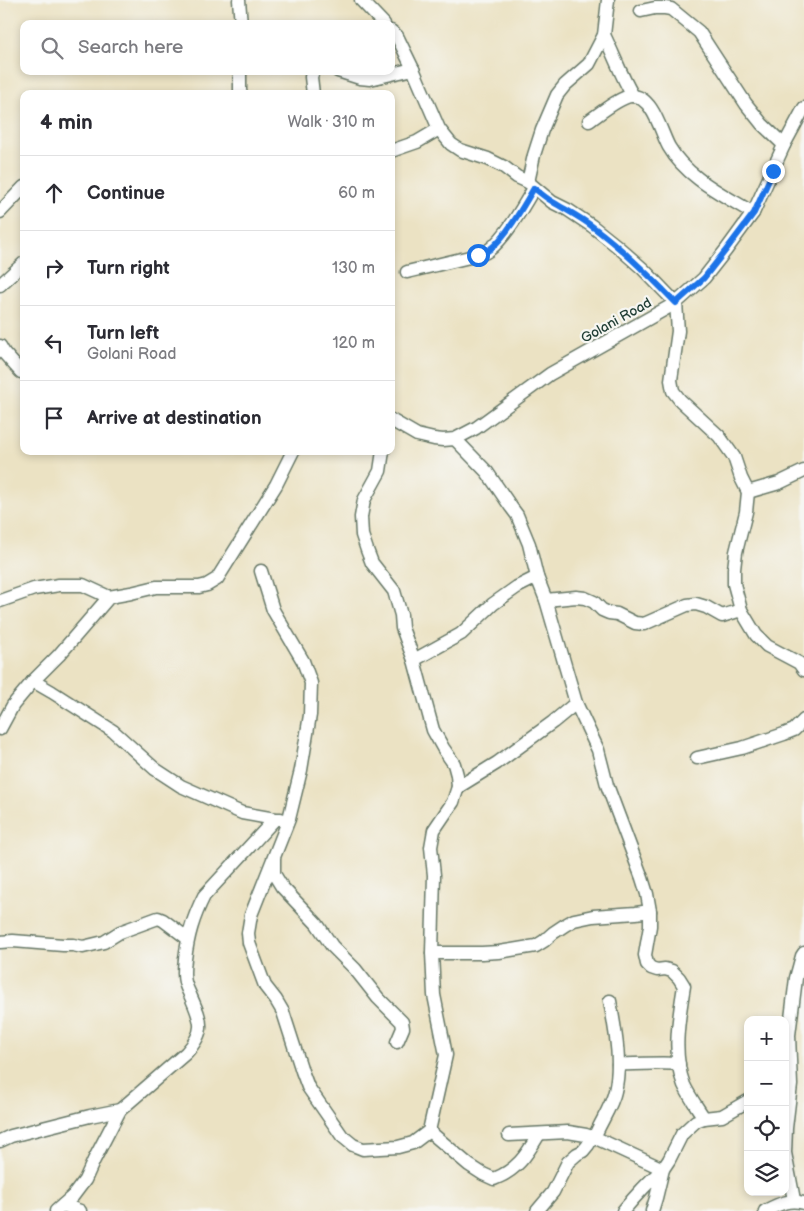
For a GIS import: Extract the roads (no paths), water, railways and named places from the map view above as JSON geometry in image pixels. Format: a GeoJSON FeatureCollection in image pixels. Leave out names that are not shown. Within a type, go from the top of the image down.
{"type":"FeatureCollection","features":[{"type":"Feature","properties":{"kind":"street"},"geometry":{"type":"LineString","coordinates":[[239,0],[241,20]]}},
{"type":"Feature","properties":{"kind":"street"},"geometry":{"type":"LineString","coordinates":[[361,0],[380,20]]}},
{"type":"Feature","properties":{"kind":"street"},"geometry":{"type":"LineString","coordinates":[[407,272],[478,255],[488,251],[502,237],[519,213],[531,185],[534,155],[557,95],[565,84],[589,64],[604,35],[608,0]]}},
{"type":"Feature","properties":{"kind":"street"},"geometry":{"type":"LineString","coordinates":[[641,11],[655,8],[671,9],[698,32],[746,104],[762,124],[784,145]]}},
{"type":"Feature","properties":{"kind":"street"},"geometry":{"type":"LineString","coordinates":[[395,35],[413,69],[439,130],[452,144],[460,150],[504,167],[552,202],[592,226],[643,269],[676,303],[678,331],[671,380],[673,391],[680,400],[720,436],[734,457],[748,492],[746,512],[736,552],[734,569],[734,584],[741,610],[756,635],[767,646],[798,663],[804,670]]}},
{"type":"Feature","properties":{"kind":"street"},"geometry":{"type":"LineString","coordinates":[[604,35],[624,81],[633,96]]}},
{"type":"Feature","properties":{"kind":"street"},"geometry":{"type":"LineString","coordinates":[[395,73],[413,69]]}},
{"type":"Feature","properties":{"kind":"street"},"geometry":{"type":"LineString","coordinates":[[240,75],[240,90]]}},
{"type":"Feature","properties":{"kind":"street"},"geometry":{"type":"LineString","coordinates":[[312,75],[313,90]]}},
{"type":"Feature","properties":{"kind":"street"},"geometry":{"type":"LineString","coordinates":[[350,75],[366,80],[387,75]]}},
{"type":"Feature","properties":{"kind":"street"},"geometry":{"type":"LineString","coordinates":[[589,121],[622,99],[633,96],[641,99],[648,105],[662,128],[669,146],[692,174],[754,213]]}},
{"type":"Feature","properties":{"kind":"street","name":"Golani Road"},"geometry":{"type":"LineString","coordinates":[[455,439],[476,428],[550,374],[676,303],[704,278],[754,213],[784,145],[804,108]]}},
{"type":"Feature","properties":{"kind":"street"},"geometry":{"type":"LineString","coordinates":[[395,150],[417,142],[439,130]]}},
{"type":"Feature","properties":{"kind":"street"},"geometry":{"type":"LineString","coordinates":[[0,212],[20,191]]}},
{"type":"Feature","properties":{"kind":"street"},"geometry":{"type":"LineString","coordinates":[[0,285],[20,267]]}},
{"type":"Feature","properties":{"kind":"street"},"geometry":{"type":"LineString","coordinates":[[0,346],[20,371]]}},
{"type":"Feature","properties":{"kind":"street"},"geometry":{"type":"LineString","coordinates":[[395,422],[418,435],[443,440],[455,439],[486,472],[517,516],[529,544],[537,577],[546,600],[576,703],[598,750],[606,785],[647,894],[650,911],[650,926],[645,955],[647,964],[657,970],[665,969],[672,971],[684,986],[678,1020],[679,1064],[684,1086],[704,1118]]}},
{"type":"Feature","properties":{"kind":"street"},"geometry":{"type":"LineString","coordinates":[[0,601],[34,589],[59,585],[83,585],[109,597],[156,587],[199,587],[207,585],[217,579],[276,484],[291,455]]}},
{"type":"Feature","properties":{"kind":"street"},"geometry":{"type":"LineString","coordinates":[[261,571],[273,610],[303,661],[311,683],[310,715],[301,770],[289,819],[250,915],[249,943],[265,986],[283,1012],[308,1087],[342,1136],[352,1145],[363,1150],[413,1143],[429,1131],[446,1054],[434,995],[432,953],[434,875],[431,848],[434,830],[453,802],[458,787],[454,764],[433,730],[414,660],[402,628],[401,615],[394,592],[372,563],[362,535],[361,517],[364,500],[380,471],[382,455]]}},
{"type":"Feature","properties":{"kind":"street"},"geometry":{"type":"LineString","coordinates":[[748,492],[779,483],[804,471]]}},
{"type":"Feature","properties":{"kind":"street"},"geometry":{"type":"LineString","coordinates":[[414,660],[461,634],[493,604],[516,587],[537,577]]}},
{"type":"Feature","properties":{"kind":"street"},"geometry":{"type":"LineString","coordinates":[[0,729],[14,705],[33,681],[59,655],[109,597]]}},
{"type":"Feature","properties":{"kind":"street"},"geometry":{"type":"LineString","coordinates":[[546,600],[585,598],[594,602],[602,610],[617,614],[635,623],[644,624],[687,605],[696,604],[706,607],[722,616],[741,610]]}},
{"type":"Feature","properties":{"kind":"street"},"geometry":{"type":"LineString","coordinates":[[33,681],[68,701],[113,732],[155,769],[181,786],[242,813],[275,819],[289,819]]}},
{"type":"Feature","properties":{"kind":"street"},"geometry":{"type":"LineString","coordinates":[[458,787],[497,763],[576,703]]}},
{"type":"Feature","properties":{"kind":"street"},"geometry":{"type":"LineString","coordinates":[[697,758],[742,748],[784,734],[794,730],[804,720]]}},
{"type":"Feature","properties":{"kind":"street"},"geometry":{"type":"LineString","coordinates":[[60,1208],[86,1180],[94,1160],[120,1110],[195,1043],[201,1030],[199,1016],[185,983],[184,970],[187,938],[204,896],[275,819]]}},
{"type":"Feature","properties":{"kind":"street"},"geometry":{"type":"LineString","coordinates":[[274,857],[274,874],[282,887],[317,924],[332,946],[355,969],[378,998],[402,1022],[403,1028],[398,1042]]}},
{"type":"Feature","properties":{"kind":"street"},"geometry":{"type":"LineString","coordinates":[[432,953],[490,952],[536,946],[565,924],[574,920],[593,916],[650,911]]}},
{"type":"Feature","properties":{"kind":"street"},"geometry":{"type":"LineString","coordinates":[[0,942],[13,941],[83,946],[104,942],[120,932],[158,918],[187,938]]}},
{"type":"Feature","properties":{"kind":"street"},"geometry":{"type":"LineString","coordinates":[[765,1211],[780,1204],[799,1202],[786,1154],[786,1128],[793,1085],[789,1035],[796,978],[804,953]]}},
{"type":"Feature","properties":{"kind":"street"},"geometry":{"type":"LineString","coordinates":[[537,1211],[553,1192],[568,1162],[588,1145],[615,1092],[618,1064],[616,1030],[610,1001]]}},
{"type":"Feature","properties":{"kind":"street"},"geometry":{"type":"LineString","coordinates":[[618,1064],[638,1065],[661,1062],[679,1064]]}},
{"type":"Feature","properties":{"kind":"street"},"geometry":{"type":"LineString","coordinates":[[623,1211],[633,1197],[663,1169],[682,1134],[696,1121],[722,1116],[744,1102]]}},
{"type":"Feature","properties":{"kind":"street"},"geometry":{"type":"LineString","coordinates":[[0,1141],[11,1136],[120,1110]]}},
{"type":"Feature","properties":{"kind":"street"},"geometry":{"type":"LineString","coordinates":[[429,1131],[469,1165],[494,1179],[503,1176],[516,1167],[526,1156],[539,1134]]}},
{"type":"Feature","properties":{"kind":"street"},"geometry":{"type":"LineString","coordinates":[[509,1135],[568,1132],[593,1137],[663,1169]]}},
{"type":"Feature","properties":{"kind":"street"},"geometry":{"type":"LineString","coordinates":[[652,1211],[663,1169]]}},
{"type":"Feature","properties":{"kind":"street"},"geometry":{"type":"LineString","coordinates":[[60,1208],[80,1211]]}}]}
